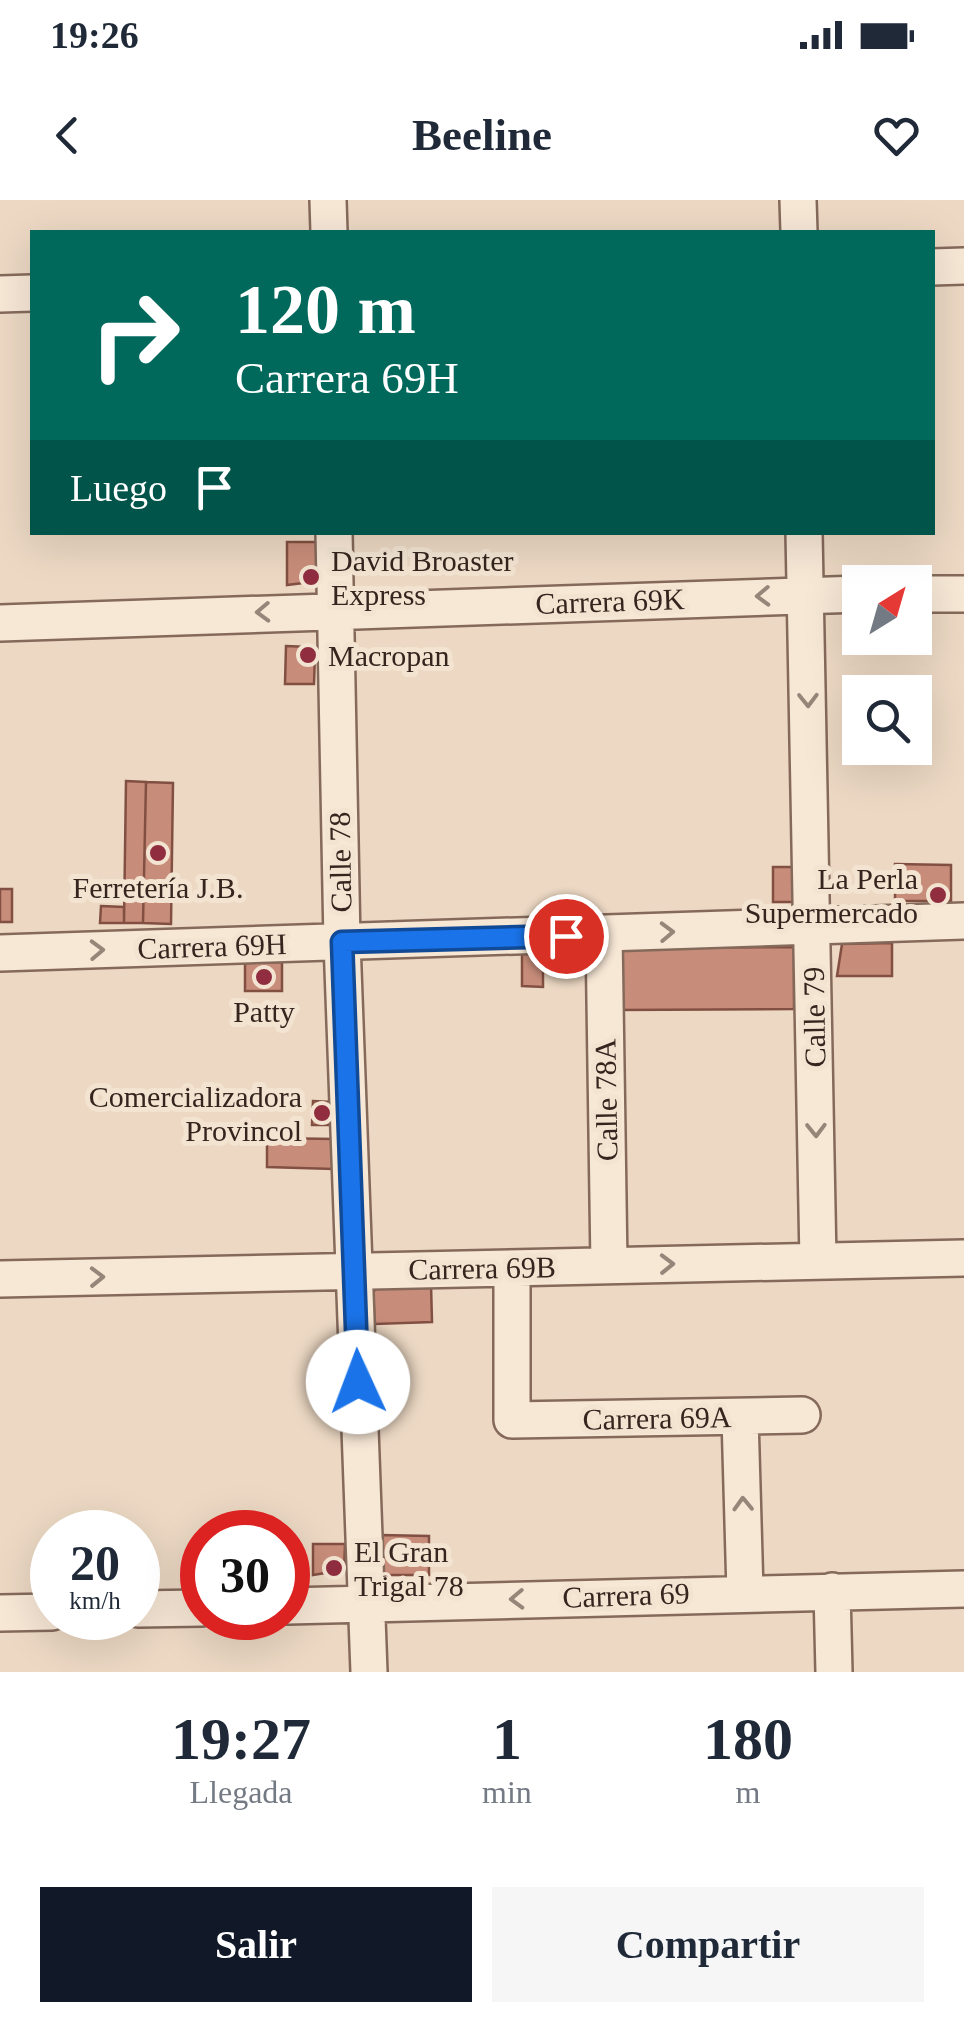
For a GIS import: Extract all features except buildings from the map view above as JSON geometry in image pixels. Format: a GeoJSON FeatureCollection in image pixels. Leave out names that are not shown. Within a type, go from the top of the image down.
{"type":"FeatureCollection","features":[{"type":"Feature","properties":{"kind":"street"},"geometry":{"type":"LineString","coordinates":[[328,200],[329,230]]}},
{"type":"Feature","properties":{"kind":"street"},"geometry":{"type":"LineString","coordinates":[[798,200],[799,230]]}},
{"type":"Feature","properties":{"kind":"street"},"geometry":{"type":"LineString","coordinates":[[935,268],[964,266]]}},
{"type":"Feature","properties":{"kind":"street"},"geometry":{"type":"LineString","coordinates":[[0,294],[30,294]]}},
{"type":"Feature","properties":{"kind":"street","name":"Calle 78"},"geometry":{"type":"LineString","coordinates":[[334,535],[342,942],[369,1672]]}},
{"type":"Feature","properties":{"kind":"street","name":"Calle 79"},"geometry":{"type":"LineString","coordinates":[[804,535],[818,1261]]}},
{"type":"Feature","properties":{"kind":"street","name":"Carrera 69K"},"geometry":{"type":"LineString","coordinates":[[0,622],[842,594]]}},
{"type":"Feature","properties":{"kind":"street"},"geometry":{"type":"LineString","coordinates":[[932,594],[964,594]]}},
{"type":"Feature","properties":{"kind":"street","name":"Carrera 69H"},"geometry":{"type":"LineString","coordinates":[[0,953],[964,921]]}},
{"type":"Feature","properties":{"kind":"street","name":"Calle 78A"},"geometry":{"type":"LineString","coordinates":[[604,934],[609,1265]]}},
{"type":"Feature","properties":{"kind":"street","name":"Carrera 69B"},"geometry":{"type":"LineString","coordinates":[[0,1279],[964,1258]]}},
{"type":"Feature","properties":{"kind":"street","name":"Carrera 69A"},"geometry":{"type":"LineString","coordinates":[[512,1268],[512,1420],[802,1416]]}},
{"type":"Feature","properties":{"kind":"street"},"geometry":{"type":"LineString","coordinates":[[740,1417],[745,1592]]}},
{"type":"Feature","properties":{"kind":"street","name":"Carrera 69"},"geometry":{"type":"LineString","coordinates":[[310,1605],[964,1588]]}},
{"type":"Feature","properties":{"kind":"street"},"geometry":{"type":"LineString","coordinates":[[832,1591],[834,1672]]}},
{"type":"Feature","properties":{"kind":"street"},"geometry":{"type":"LineString","coordinates":[[0,1613],[30,1612]]}},
{"type":"Feature","properties":{"kind":"place","name":"David Broaster Express"},"geometry":{"type":"Point","coordinates":[311,577]}},
{"type":"Feature","properties":{"kind":"place","name":"Macropan"},"geometry":{"type":"Point","coordinates":[308,655]}},
{"type":"Feature","properties":{"kind":"place","name":"Ferretería J.B."},"geometry":{"type":"Point","coordinates":[158,853]}},
{"type":"Feature","properties":{"kind":"place","name":"La Perla Supermercado"},"geometry":{"type":"Point","coordinates":[938,895]}},
{"type":"Feature","properties":{"kind":"place","name":"Patty"},"geometry":{"type":"Point","coordinates":[264,977]}},
{"type":"Feature","properties":{"kind":"place","name":"Comercializadora Provincol"},"geometry":{"type":"Point","coordinates":[322,1113]}},
{"type":"Feature","properties":{"kind":"place","name":"El Gran Trigal 78"},"geometry":{"type":"Point","coordinates":[334,1568]}},
{"type":"Feature","properties":{"kind":"route"},"geometry":{"type":"LineString","coordinates":[[358,1382],[342,942],[566,936]]}}]}
